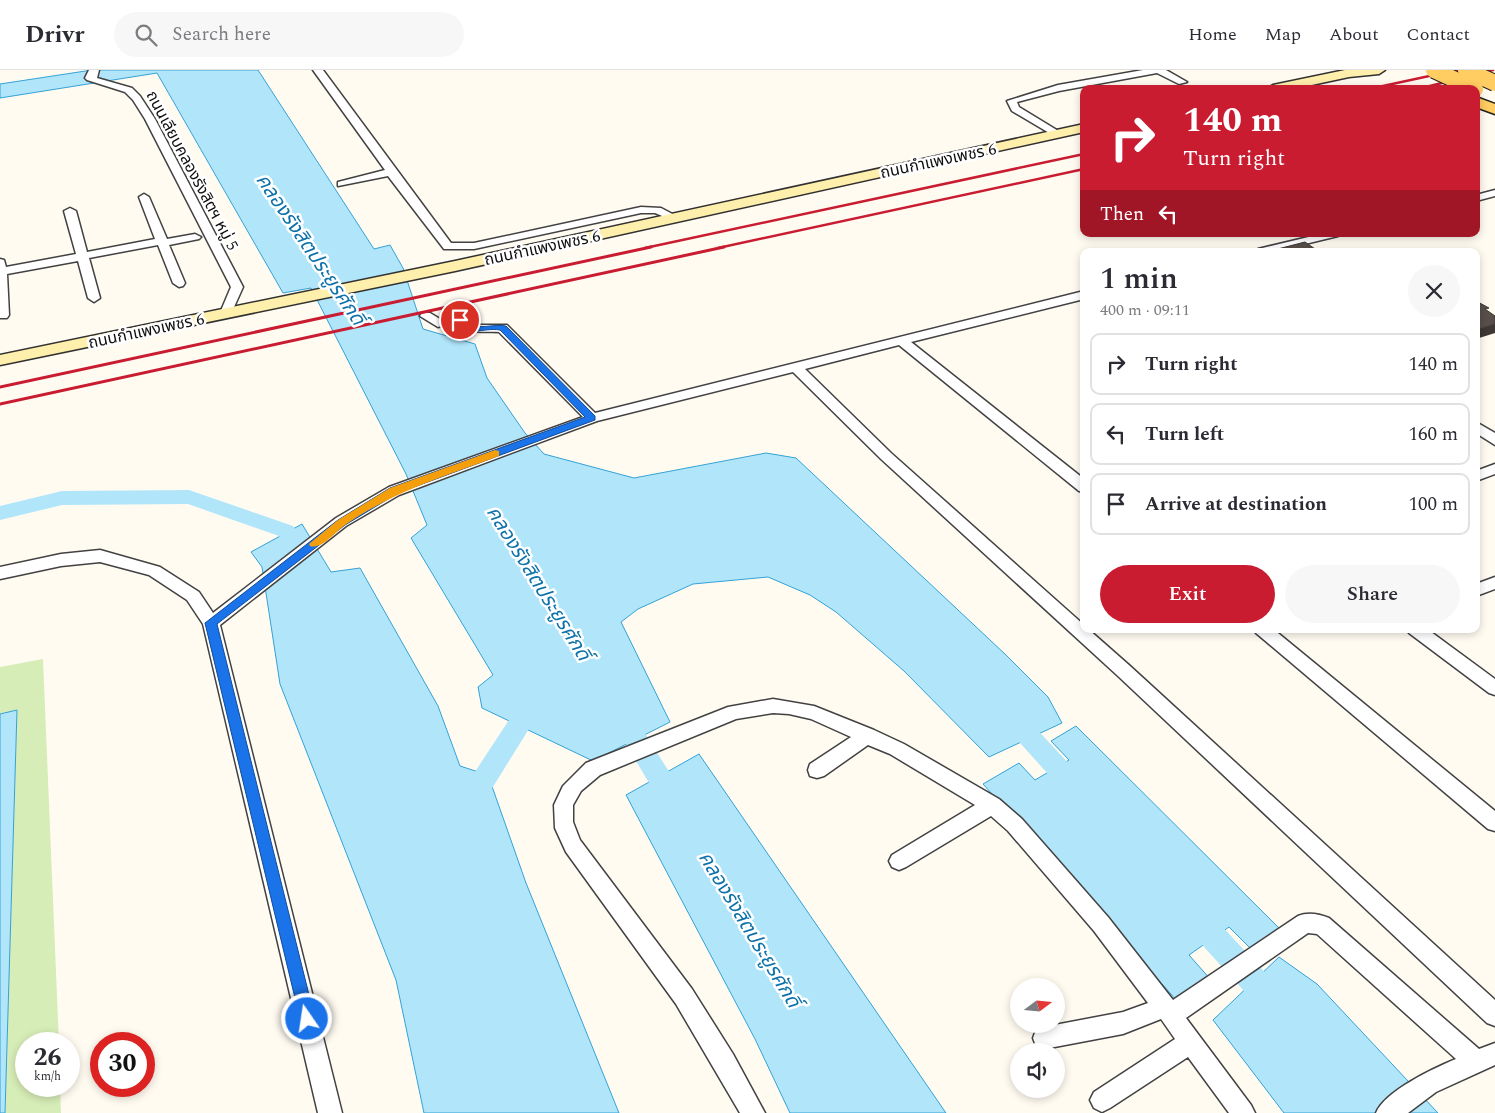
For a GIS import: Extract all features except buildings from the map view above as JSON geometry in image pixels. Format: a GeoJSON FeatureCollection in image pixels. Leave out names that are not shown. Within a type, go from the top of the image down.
{"type":"FeatureCollection","features":[{"type":"Feature","properties":{"kind":"main road"},"geometry":{"type":"LineString","coordinates":[[1292,85],[1352,72],[1380,70]]}},
{"type":"Feature","properties":{"kind":"main road"},"geometry":{"type":"LineString","coordinates":[[1434,70],[1467,85]]}},
{"type":"Feature","properties":{"kind":"main road"},"geometry":{"type":"LineString","coordinates":[[1466,70],[1495,82]]}},
{"type":"Feature","properties":{"kind":"main road"},"geometry":{"type":"LineString","coordinates":[[1461,85],[1470,82],[1495,82]]}},
{"type":"Feature","properties":{"kind":"main road"},"geometry":{"type":"LineString","coordinates":[[1480,91],[1495,98]]}},
{"type":"Feature","properties":{"kind":"main road"},"geometry":{"type":"LineString","coordinates":[[1480,103],[1495,110]]}},
{"type":"Feature","properties":{"kind":"main road","name":"ถนนกำแพงเพชร 6"},"geometry":{"type":"LineString","coordinates":[[0,360],[455,266],[1080,129]]}},
{"type":"Feature","properties":{"kind":"street","name":"ถนนเลียบคลองรังสิตฯ หมู่ 5"},"geometry":{"type":"LineString","coordinates":[[94,70],[90,78],[134,92],[150,118],[237,287],[226,313]]}},
{"type":"Feature","properties":{"kind":"street"},"geometry":{"type":"LineString","coordinates":[[318,70],[391,172],[448,247],[474,246],[641,210],[656,210],[674,218]]}},
{"type":"Feature","properties":{"kind":"street"},"geometry":{"type":"LineString","coordinates":[[1056,134],[1015,109],[1012,101],[1058,88],[1159,70],[1182,82]]}},
{"type":"Feature","properties":{"kind":"street"},"geometry":{"type":"LineString","coordinates":[[342,184],[391,172]]}},
{"type":"Feature","properties":{"kind":"street"},"geometry":{"type":"LineString","coordinates":[[1480,197],[1495,193]]}},
{"type":"Feature","properties":{"kind":"street"},"geometry":{"type":"LineString","coordinates":[[144,197],[179,283]]}},
{"type":"Feature","properties":{"kind":"street"},"geometry":{"type":"LineString","coordinates":[[70,210],[94,298]]}},
{"type":"Feature","properties":{"kind":"street"},"geometry":{"type":"LineString","coordinates":[[0,272],[196,237]]}},
{"type":"Feature","properties":{"kind":"street"},"geometry":{"type":"LineString","coordinates":[[1275,248],[1321,237]]}},
{"type":"Feature","properties":{"kind":"street"},"geometry":{"type":"LineString","coordinates":[[0,263],[3,315]]}},
{"type":"Feature","properties":{"kind":"street"},"geometry":{"type":"LineString","coordinates":[[211,623],[252,594],[341,522],[394,491],[592,418],[1080,296]]}},
{"type":"Feature","properties":{"kind":"street"},"geometry":{"type":"LineString","coordinates":[[426,316],[438,323],[458,318],[467,328],[475,330],[494,327],[503,328],[592,418]]}},
{"type":"Feature","properties":{"kind":"street"},"geometry":{"type":"LineString","coordinates":[[902,341],[1080,483]]}},
{"type":"Feature","properties":{"kind":"street"},"geometry":{"type":"LineString","coordinates":[[795,367],[906,475],[1080,631]]}},
{"type":"Feature","properties":{"kind":"street"},"geometry":{"type":"LineString","coordinates":[[1480,429],[1495,440]]}},
{"type":"Feature","properties":{"kind":"street"},"geometry":{"type":"LineString","coordinates":[[1480,475],[1495,469]]}},
{"type":"Feature","properties":{"kind":"street"},"geometry":{"type":"LineString","coordinates":[[0,573],[60,560],[100,556],[154,571],[193,596],[211,623],[330,1113]]}},
{"type":"Feature","properties":{"kind":"street"},"geometry":{"type":"LineString","coordinates":[[1480,589],[1495,583]]}},
{"type":"Feature","properties":{"kind":"street"},"geometry":{"type":"LineString","coordinates":[[1082,633],[1495,1015]]}},
{"type":"Feature","properties":{"kind":"street"},"geometry":{"type":"LineString","coordinates":[[1267,633],[1495,823]]}},
{"type":"Feature","properties":{"kind":"street"},"geometry":{"type":"LineString","coordinates":[[1420,633],[1495,688]]}},
{"type":"Feature","properties":{"kind":"street"},"geometry":{"type":"LineString","coordinates":[[753,1113],[721,1052],[672,980],[625,919],[578,852],[563,822],[565,799],[574,783],[593,769],[673,735],[734,712],[773,706],[814,713],[897,749],[992,805],[1016,825],[1101,924],[1168,1011],[1242,1113]]}},
{"type":"Feature","properties":{"kind":"street"},"geometry":{"type":"LineString","coordinates":[[817,770],[868,735]]}},
{"type":"Feature","properties":{"kind":"street"},"geometry":{"type":"LineString","coordinates":[[899,861],[992,805]]}},
{"type":"Feature","properties":{"kind":"street"},"geometry":{"type":"LineString","coordinates":[[1044,1038],[1123,1023],[1168,1011],[1206,990],[1305,923],[1322,926],[1486,1058],[1428,1084],[1388,1113]]}},
{"type":"Feature","properties":{"kind":"street"},"geometry":{"type":"LineString","coordinates":[[1102,1100],[1191,1042]]}},
{"type":"Feature","properties":{"kind":"green space"},"geometry":{"type":"Polygon","coordinates":[[[43,659],[59,1032],[15,1032],[15,1097],[60,1097],[61,1113],[5,1113],[17,710],[0,714],[0,667],[43,659]]]}},
{"type":"Feature","properties":{"kind":"water"},"geometry":{"type":"Polygon","coordinates":[[[92,70],[258,70],[374,249],[390,245],[403,268],[423,329],[475,344],[487,378],[525,433],[544,454],[634,478],[766,453],[796,458],[1006,655],[1048,697],[1062,723],[989,757],[904,671],[836,612],[810,595],[768,577],[693,584],[638,609],[621,622],[670,722],[593,761],[482,708],[478,687],[493,675],[411,538],[427,525],[406,474],[311,288],[283,293],[157,73],[0,98],[0,84],[92,70]]]}},
{"type":"Feature","properties":{"kind":"water"},"geometry":{"type":"Polygon","coordinates":[[[302,524],[331,572],[360,568],[438,706],[460,766],[488,775],[526,883],[619,1113],[424,1113],[396,980],[280,684],[262,567],[251,552],[302,524]]]}},
{"type":"Feature","properties":{"kind":"water"},"geometry":{"type":"Polygon","coordinates":[[[17,710],[5,1113],[0,1113],[0,714],[17,710]]]}},
{"type":"Feature","properties":{"kind":"water"},"geometry":{"type":"Polygon","coordinates":[[[1076,726],[1281,930],[1253,951],[1229,927],[1189,955],[1211,980],[1179,1003],[983,784],[1019,763],[1035,780],[1069,760],[1051,741],[1076,726]]]}},
{"type":"Feature","properties":{"kind":"water"},"geometry":{"type":"Polygon","coordinates":[[[699,754],[946,1113],[790,1113],[755,1039],[626,795],[699,754]]]}},
{"type":"Feature","properties":{"kind":"water"},"geometry":{"type":"Polygon","coordinates":[[[1279,957],[1317,984],[1438,1113],[1284,1113],[1213,1020],[1279,957]]]}},
{"type":"Feature","properties":{"kind":"waterway"},"geometry":{"type":"LineString","coordinates":[[0,513],[62,498],[189,497],[286,531],[302,558]]}},
{"type":"Feature","properties":{"kind":"waterway"},"geometry":{"type":"LineString","coordinates":[[472,798],[534,701]]}},
{"type":"Feature","properties":{"kind":"waterway","name":"คลองรังสิตประยูรศักดิ์"},"geometry":{"type":"LineString","coordinates":[[621,715],[674,802]]}},
{"type":"Feature","properties":{"kind":"waterway"},"geometry":{"type":"LineString","coordinates":[[1010,716],[1076,788]]}},
{"type":"Feature","properties":{"kind":"waterway"},"geometry":{"type":"LineString","coordinates":[[1195,917],[1274,1003]]}},
{"type":"Feature","properties":{"kind":"railway"},"geometry":{"type":"LineString","coordinates":[[1388,85],[1457,70]]}},
{"type":"Feature","properties":{"kind":"railway"},"geometry":{"type":"LineString","coordinates":[[1451,75],[1473,70]]}},
{"type":"Feature","properties":{"kind":"railway"},"geometry":{"type":"LineString","coordinates":[[1434,85],[1493,70]]}},
{"type":"Feature","properties":{"kind":"railway"},"geometry":{"type":"LineString","coordinates":[[645,248],[1080,155]]}},
{"type":"Feature","properties":{"kind":"railway"},"geometry":{"type":"LineString","coordinates":[[718,248],[1080,170]]}},
{"type":"Feature","properties":{"kind":"railway"},"geometry":{"type":"LineString","coordinates":[[0,387],[651,247]]}},
{"type":"Feature","properties":{"kind":"railway"},"geometry":{"type":"LineString","coordinates":[[0,404],[724,247]]}},
{"type":"Feature","properties":{"kind":"slow traffic"},"geometry":{"type":"LineString","coordinates":[[314,544],[341,522],[394,491],[495,453]]}},
{"type":"Feature","properties":{"kind":"route"},"geometry":{"type":"LineString","coordinates":[[307,1019],[211,623],[252,594],[341,522],[394,491],[592,418],[503,328],[494,327],[475,330],[467,328],[460,320]]}}]}
